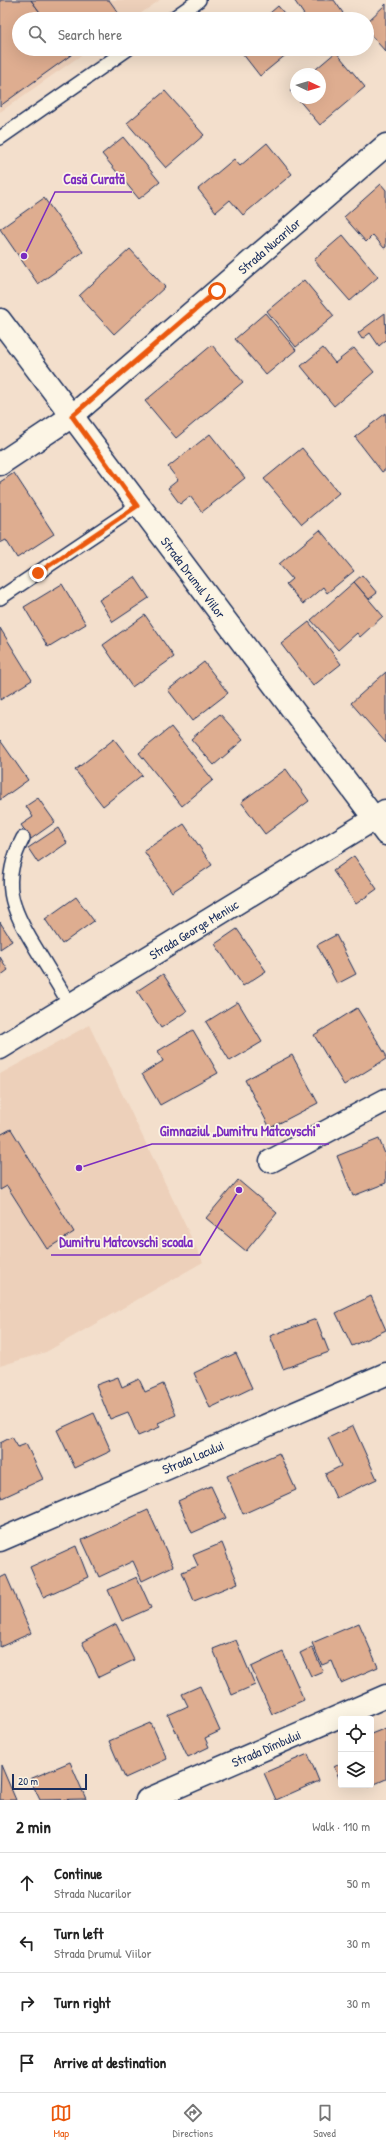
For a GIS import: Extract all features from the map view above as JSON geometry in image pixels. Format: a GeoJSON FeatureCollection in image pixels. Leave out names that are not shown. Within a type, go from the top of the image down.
{"type":"FeatureCollection","features":[{"type":"Feature","properties":{"kind":"street","name":"Strada Nucarilor"},"geometry":{"type":"LineString","coordinates":[[0,464],[72,416],[386,145]]}},
{"type":"Feature","properties":{"kind":"street","name":"Strada Drumul Viilor"},"geometry":{"type":"LineString","coordinates":[[0,320],[137,506],[382,821]]}},
{"type":"Feature","properties":{"kind":"street","name":"Strada George Meniuc"},"geometry":{"type":"LineString","coordinates":[[0,1048],[70,1005],[382,821]]}},
{"type":"Feature","properties":{"kind":"street"},"geometry":{"type":"LineString","coordinates":[[271,1161],[386,1100]]}},
{"type":"Feature","properties":{"kind":"street","name":"Strada Lacului"},"geometry":{"type":"LineString","coordinates":[[0,1540],[386,1374]]}},
{"type":"Feature","properties":{"kind":"street","name":"Strada Dîmbului"},"geometry":{"type":"LineString","coordinates":[[147,1800],[386,1696]]}},
{"type":"Feature","properties":{"kind":"lane"},"geometry":{"type":"LineString","coordinates":[[182,12],[199,0]]}},
{"type":"Feature","properties":{"kind":"lane"},"geometry":{"type":"LineString","coordinates":[[0,138],[118,56]]}},
{"type":"Feature","properties":{"kind":"lane"},"geometry":{"type":"LineString","coordinates":[[0,598],[137,506]]}},
{"type":"Feature","properties":{"kind":"lane"},"geometry":{"type":"LineString","coordinates":[[23,838],[13,854],[8,875],[9,895],[16,916],[70,1005]]}},
{"type":"Feature","properties":{"kind":"shaded area"},"geometry":{"type":"Polygon","coordinates":[[[0,0],[160,0],[143,12],[12,12],[12,56],[80,56],[0,112],[0,0]]]}},
{"type":"Feature","properties":{"kind":"shaded area"},"geometry":{"type":"Polygon","coordinates":[[[89,1025],[203,1262],[46,1352],[0,1366],[0,1074],[89,1025]]]}},
{"type":"Feature","properties":{"kind":"building"},"geometry":{"type":"Polygon","coordinates":[[[0,0],[31,0],[40,12],[12,12],[12,56],[70,56],[0,106],[0,0]]]}},
{"type":"Feature","properties":{"kind":"building"},"geometry":{"type":"Polygon","coordinates":[[[31,0],[109,0],[118,12],[40,12],[31,0]]]}},
{"type":"Feature","properties":{"kind":"building"},"geometry":{"type":"Polygon","coordinates":[[[294,0],[334,0],[342,12],[302,12],[294,0]]]}},
{"type":"Feature","properties":{"kind":"building"},"geometry":{"type":"Polygon","coordinates":[[[386,4],[386,52],[374,39],[374,15],[386,4]]]}},
{"type":"Feature","properties":{"kind":"building"},"geometry":{"type":"Polygon","coordinates":[[[278,6],[283,12],[271,12],[278,6]]]}},
{"type":"Feature","properties":{"kind":"building"},"geometry":{"type":"Polygon","coordinates":[[[244,56],[284,56],[260,76],[244,56]]]}},
{"type":"Feature","properties":{"kind":"building"},"geometry":{"type":"Polygon","coordinates":[[[331,56],[339,56],[365,87],[320,125],[302,104],[326,104],[326,68],[317,68],[331,56]]]}},
{"type":"Feature","properties":{"kind":"building"},"geometry":{"type":"Polygon","coordinates":[[[165,91],[204,135],[166,168],[127,123],[165,91]]]}},
{"type":"Feature","properties":{"kind":"building"},"geometry":{"type":"Polygon","coordinates":[[[123,137],[160,182],[139,199],[102,154],[123,137]]]}},
{"type":"Feature","properties":{"kind":"building"},"geometry":{"type":"Polygon","coordinates":[[[267,143],[292,174],[243,215],[230,200],[216,212],[198,189],[234,159],[240,166],[267,143]]]}},
{"type":"Feature","properties":{"kind":"building"},"geometry":{"type":"Polygon","coordinates":[[[381,184],[386,190],[386,247],[384,248],[373,235],[366,242],[344,217],[381,184]]]}},
{"type":"Feature","properties":{"kind":"building"},"geometry":{"type":"Polygon","coordinates":[[[44,198],[83,252],[38,284],[0,229],[44,198]]]}},
{"type":"Feature","properties":{"kind":"building"},"geometry":{"type":"Polygon","coordinates":[[[343,235],[378,277],[350,301],[314,260],[343,235]]]}},
{"type":"Feature","properties":{"kind":"building"},"geometry":{"type":"Polygon","coordinates":[[[130,249],[165,287],[114,334],[79,296],[130,249]]]}},
{"type":"Feature","properties":{"kind":"building"},"geometry":{"type":"Polygon","coordinates":[[[304,280],[334,316],[296,347],[267,311],[304,280]]]}},
{"type":"Feature","properties":{"kind":"building"},"geometry":{"type":"Polygon","coordinates":[[[265,313],[296,350],[266,375],[235,339],[265,313]]]}},
{"type":"Feature","properties":{"kind":"building"},"geometry":{"type":"Polygon","coordinates":[[[385,313],[386,340],[379,346],[370,333],[362,339],[358,333],[385,313]]]}},
{"type":"Feature","properties":{"kind":"building"},"geometry":{"type":"Polygon","coordinates":[[[212,345],[243,382],[176,438],[145,401],[212,345]]]}},
{"type":"Feature","properties":{"kind":"building"},"geometry":{"type":"Polygon","coordinates":[[[323,348],[335,363],[354,348],[374,372],[334,406],[301,366],[323,348]]]}},
{"type":"Feature","properties":{"kind":"building"},"geometry":{"type":"Polygon","coordinates":[[[386,413],[386,469],[382,472],[355,437],[386,413]]]}},
{"type":"Feature","properties":{"kind":"building"},"geometry":{"type":"Polygon","coordinates":[[[210,434],[245,478],[202,512],[190,496],[180,504],[168,488],[178,480],[168,467],[210,434]]]}},
{"type":"Feature","properties":{"kind":"building"},"geometry":{"type":"Polygon","coordinates":[[[302,448],[339,493],[302,524],[264,479],[302,448]]]}},
{"type":"Feature","properties":{"kind":"building"},"geometry":{"type":"Polygon","coordinates":[[[14,473],[54,534],[17,558],[6,540],[0,543],[0,482],[14,473]]]}},
{"type":"Feature","properties":{"kind":"building"},"geometry":{"type":"Polygon","coordinates":[[[320,530],[354,571],[327,593],[323,587],[303,604],[286,584],[292,579],[279,564],[320,530]]]}},
{"type":"Feature","properties":{"kind":"building"},"geometry":{"type":"Polygon","coordinates":[[[362,575],[377,593],[369,599],[354,582],[362,575]]]}},
{"type":"Feature","properties":{"kind":"building"},"geometry":{"type":"Polygon","coordinates":[[[135,577],[149,598],[113,622],[99,600],[135,577]]]}},
{"type":"Feature","properties":{"kind":"building"},"geometry":{"type":"Polygon","coordinates":[[[354,582],[383,616],[360,637],[357,633],[338,650],[311,620],[354,582]]]}},
{"type":"Feature","properties":{"kind":"building"},"geometry":{"type":"Polygon","coordinates":[[[62,584],[86,624],[48,647],[24,607],[62,584]]]}},
{"type":"Feature","properties":{"kind":"building"},"geometry":{"type":"Polygon","coordinates":[[[145,615],[174,657],[132,687],[103,645],[145,615]]]}},
{"type":"Feature","properties":{"kind":"building"},"geometry":{"type":"Polygon","coordinates":[[[309,622],[341,664],[313,686],[281,644],[309,622]]]}},
{"type":"Feature","properties":{"kind":"building"},"geometry":{"type":"Polygon","coordinates":[[[0,628],[32,680],[0,700],[0,628]]]}},
{"type":"Feature","properties":{"kind":"building"},"geometry":{"type":"Polygon","coordinates":[[[204,662],[228,693],[192,721],[168,690],[204,662]]]}},
{"type":"Feature","properties":{"kind":"building"},"geometry":{"type":"Polygon","coordinates":[[[386,672],[386,743],[351,703],[386,672]]]}},
{"type":"Feature","properties":{"kind":"building"},"geometry":{"type":"Polygon","coordinates":[[[220,714],[243,740],[214,765],[191,739],[220,714]]]}},
{"type":"Feature","properties":{"kind":"building"},"geometry":{"type":"Polygon","coordinates":[[[171,727],[213,780],[182,806],[139,753],[171,727]]]}},
{"type":"Feature","properties":{"kind":"building"},"geometry":{"type":"Polygon","coordinates":[[[114,739],[142,775],[103,806],[75,770],[114,739]]]}},
{"type":"Feature","properties":{"kind":"building"},"geometry":{"type":"Polygon","coordinates":[[[0,740],[28,780],[0,800],[0,740]]]}},
{"type":"Feature","properties":{"kind":"building"},"geometry":{"type":"Polygon","coordinates":[[[286,769],[309,801],[265,834],[241,802],[286,769]]]}},
{"type":"Feature","properties":{"kind":"building"},"geometry":{"type":"Polygon","coordinates":[[[38,798],[55,822],[31,839],[21,825],[33,817],[26,806],[38,798]]]}},
{"type":"Feature","properties":{"kind":"building"},"geometry":{"type":"Polygon","coordinates":[[[184,824],[212,865],[172,892],[144,851],[184,824]]]}},
{"type":"Feature","properties":{"kind":"building"},"geometry":{"type":"Polygon","coordinates":[[[58,828],[67,843],[38,863],[28,848],[58,828]]]}},
{"type":"Feature","properties":{"kind":"building"},"geometry":{"type":"Polygon","coordinates":[[[354,856],[377,889],[356,904],[333,871],[354,856]]]}},
{"type":"Feature","properties":{"kind":"building"},"geometry":{"type":"Polygon","coordinates":[[[76,897],[94,921],[62,944],[45,919],[76,897]]]}},
{"type":"Feature","properties":{"kind":"building"},"geometry":{"type":"Polygon","coordinates":[[[0,922],[12,941],[0,949],[0,922]]]}},
{"type":"Feature","properties":{"kind":"building"},"geometry":{"type":"Polygon","coordinates":[[[237,929],[266,971],[243,986],[215,944],[237,929]]]}},
{"type":"Feature","properties":{"kind":"building"},"geometry":{"type":"Polygon","coordinates":[[[336,935],[356,974],[337,984],[317,945],[336,935]]]}},
{"type":"Feature","properties":{"kind":"building"},"geometry":{"type":"Polygon","coordinates":[[[0,957],[8,970],[0,976],[0,957]]]}},
{"type":"Feature","properties":{"kind":"building"},"geometry":{"type":"Polygon","coordinates":[[[163,974],[187,1011],[161,1028],[137,991],[163,974]]]}},
{"type":"Feature","properties":{"kind":"building"},"geometry":{"type":"Polygon","coordinates":[[[238,1002],[262,1042],[230,1061],[206,1022],[238,1002]]]}},
{"type":"Feature","properties":{"kind":"building"},"geometry":{"type":"Polygon","coordinates":[[[357,1008],[386,1055],[386,1059],[344,1085],[314,1035],[357,1008]]]}},
{"type":"Feature","properties":{"kind":"building"},"geometry":{"type":"Polygon","coordinates":[[[193,1030],[218,1073],[160,1105],[142,1074],[163,1061],[158,1051],[193,1030]]]}},
{"type":"Feature","properties":{"kind":"building"},"geometry":{"type":"Polygon","coordinates":[[[292,1055],[318,1103],[270,1128],[245,1080],[292,1055]]]}},
{"type":"Feature","properties":{"kind":"building"},"geometry":{"type":"Polygon","coordinates":[[[11,1129],[74,1232],[47,1249],[7,1186],[0,1190],[0,1135],[11,1129]]]}},
{"type":"Feature","properties":{"kind":"building"},"geometry":{"type":"Polygon","coordinates":[[[379,1139],[386,1156],[386,1183],[353,1196],[337,1156],[379,1139]]]}},
{"type":"Feature","properties":{"kind":"building"},"geometry":{"type":"Polygon","coordinates":[[[238,1180],[277,1213],[246,1251],[206,1218],[238,1180]]]}},
{"type":"Feature","properties":{"kind":"building"},"geometry":{"type":"Polygon","coordinates":[[[371,1296],[386,1330],[352,1346],[336,1313],[371,1296]]]}},
{"type":"Feature","properties":{"kind":"building"},"geometry":{"type":"Polygon","coordinates":[[[316,1319],[329,1352],[283,1369],[270,1336],[316,1319]]]}},
{"type":"Feature","properties":{"kind":"building"},"geometry":{"type":"Polygon","coordinates":[[[236,1353],[252,1388],[210,1408],[194,1373],[236,1353]]]}},
{"type":"Feature","properties":{"kind":"building"},"geometry":{"type":"Polygon","coordinates":[[[118,1377],[122,1387],[139,1379],[145,1392],[163,1384],[176,1415],[158,1423],[160,1427],[138,1436],[128,1412],[110,1419],[96,1385],[118,1377]]]}},
{"type":"Feature","properties":{"kind":"building"},"geometry":{"type":"Polygon","coordinates":[[[94,1413],[111,1451],[75,1468],[57,1430],[94,1413]]]}},
{"type":"Feature","properties":{"kind":"building"},"geometry":{"type":"Polygon","coordinates":[[[353,1426],[377,1479],[336,1498],[325,1474],[341,1466],[328,1438],[353,1426]]]}},
{"type":"Feature","properties":{"kind":"building"},"geometry":{"type":"Polygon","coordinates":[[[12,1437],[18,1447],[26,1444],[43,1479],[2,1498],[0,1494],[0,1443],[12,1437]]]}},
{"type":"Feature","properties":{"kind":"building"},"geometry":{"type":"Polygon","coordinates":[[[279,1453],[296,1490],[243,1514],[227,1476],[279,1453]]]}},
{"type":"Feature","properties":{"kind":"building"},"geometry":{"type":"Polygon","coordinates":[[[211,1486],[226,1518],[192,1533],[178,1501],[211,1486]]]}},
{"type":"Feature","properties":{"kind":"building"},"geometry":{"type":"Polygon","coordinates":[[[148,1510],[173,1566],[142,1581],[133,1561],[99,1577],[82,1540],[148,1510]]]}},
{"type":"Feature","properties":{"kind":"building"},"geometry":{"type":"Polygon","coordinates":[[[222,1543],[238,1583],[194,1601],[182,1572],[198,1566],[193,1555],[222,1543]]]}},
{"type":"Feature","properties":{"kind":"building"},"geometry":{"type":"Polygon","coordinates":[[[76,1546],[88,1577],[43,1597],[30,1567],[76,1546]]]}},
{"type":"Feature","properties":{"kind":"building"},"geometry":{"type":"Polygon","coordinates":[[[6,1575],[31,1633],[0,1647],[0,1578],[6,1575]]]}},
{"type":"Feature","properties":{"kind":"building"},"geometry":{"type":"Polygon","coordinates":[[[137,1577],[151,1608],[122,1621],[108,1590],[137,1577]]]}},
{"type":"Feature","properties":{"kind":"building"},"geometry":{"type":"Polygon","coordinates":[[[359,1623],[378,1667],[341,1683],[332,1661],[322,1665],[312,1643],[359,1623]]]}},
{"type":"Feature","properties":{"kind":"building"},"geometry":{"type":"Polygon","coordinates":[[[116,1624],[134,1660],[99,1677],[82,1642],[116,1624]]]}},
{"type":"Feature","properties":{"kind":"building"},"geometry":{"type":"Polygon","coordinates":[[[236,1640],[255,1685],[232,1695],[213,1649],[236,1640]]]}},
{"type":"Feature","properties":{"kind":"building"},"geometry":{"type":"Polygon","coordinates":[[[312,1647],[323,1671],[311,1676],[300,1653],[312,1647]]]}},
{"type":"Feature","properties":{"kind":"building"},"geometry":{"type":"Polygon","coordinates":[[[283,1652],[304,1700],[272,1714],[251,1667],[283,1652]]]}},
{"type":"Feature","properties":{"kind":"building"},"geometry":{"type":"Polygon","coordinates":[[[200,1686],[220,1731],[205,1738],[209,1747],[188,1757],[168,1715],[188,1706],[182,1694],[200,1686]]]}},
{"type":"Feature","properties":{"kind":"building"},"geometry":{"type":"Polygon","coordinates":[[[151,1723],[167,1759],[125,1778],[109,1741],[151,1723]]]}},
{"type":"Feature","properties":{"kind":"building"},"geometry":{"type":"Polygon","coordinates":[[[386,1728],[386,1779],[374,1784],[374,1752],[374,1733],[386,1728]]]}},
{"type":"Feature","properties":{"kind":"building"},"geometry":{"type":"Polygon","coordinates":[[[308,1754],[319,1781],[276,1800],[264,1773],[308,1754]]]}},
{"type":"Feature","properties":{"kind":"building"},"geometry":{"type":"Polygon","coordinates":[[[70,1762],[86,1799],[40,1800],[30,1779],[70,1762]]]}},
{"type":"Feature","properties":{"kind":"building"},"geometry":{"type":"Polygon","coordinates":[[[1,1765],[16,1800],[0,1800],[1,1765]]]}},
{"type":"Feature","properties":{"kind":"building"},"geometry":{"type":"Polygon","coordinates":[[[338,1765],[338,1776],[334,1767],[338,1765]]]}},
{"type":"Feature","properties":{"kind":"place","name":"Casă Curată"},"geometry":{"type":"Point","coordinates":[24,256]}},
{"type":"Feature","properties":{"kind":"place","name":"Gimnaziul „Dumitru Matcovschi“"},"geometry":{"type":"Point","coordinates":[79,1168]}},
{"type":"Feature","properties":{"kind":"place","name":"Dumitru Matcovschi scoala"},"geometry":{"type":"Point","coordinates":[239,1190]}},
{"type":"Feature","properties":{"kind":"route"},"geometry":{"type":"LineString","coordinates":[[38,573],[137,506],[72,416],[217,291]]}}]}
